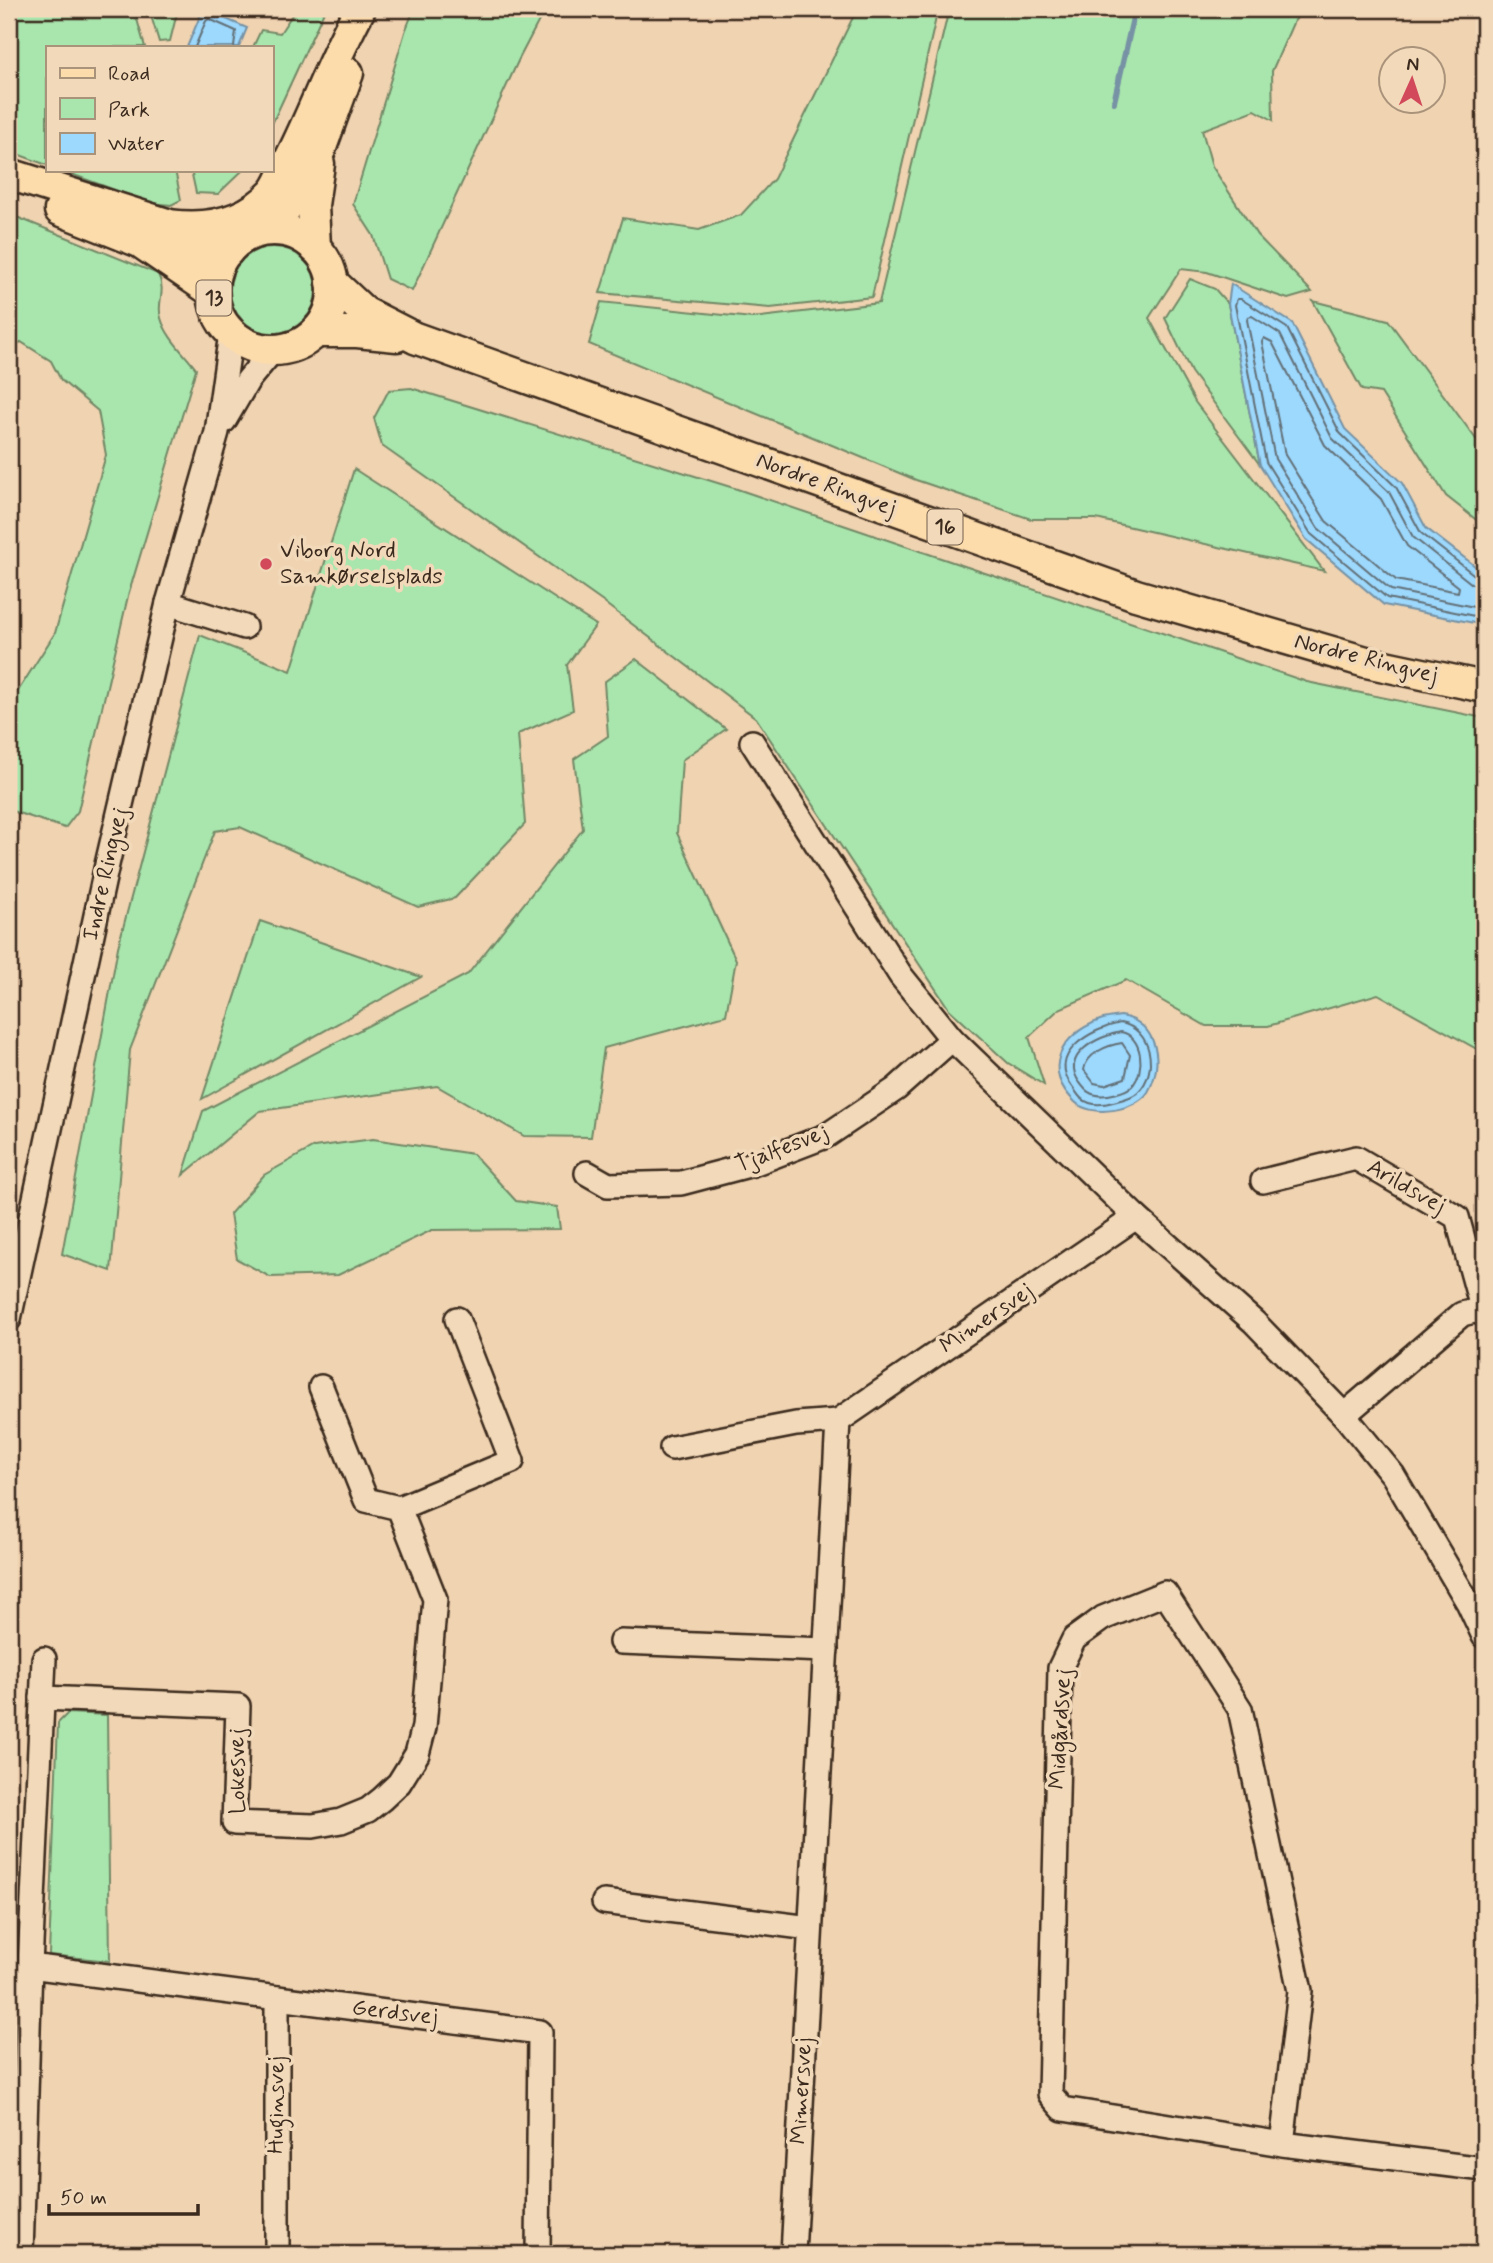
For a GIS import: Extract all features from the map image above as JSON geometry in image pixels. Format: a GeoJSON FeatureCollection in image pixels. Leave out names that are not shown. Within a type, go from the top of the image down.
{"type":"FeatureCollection","features":[{"type":"Feature","properties":{"kind":"main road"},"geometry":{"type":"LineString","coordinates":[[9,174],[170,225],[193,228],[220,225],[249,213],[274,192],[299,142],[340,46],[360,9]]}},
{"type":"Feature","properties":{"kind":"main road"},"geometry":{"type":"LineString","coordinates":[[316,248],[294,235],[268,231],[292,199],[320,150],[373,9]]}},
{"type":"Feature","properties":{"kind":"main road"},"geometry":{"type":"LineString","coordinates":[[273,350],[296,345],[316,331],[330,309],[332,282],[329,270],[316,248],[313,205],[320,150]]}},
{"type":"Feature","properties":{"kind":"main road","name":"13"},"geometry":{"type":"LineString","coordinates":[[9,188],[140,242],[213,292]]}},
{"type":"Feature","properties":{"kind":"main road","name":"13"},"geometry":{"type":"LineString","coordinates":[[268,231],[253,234],[228,251],[219,263],[213,292],[221,321],[231,333],[243,342],[273,350]]}},
{"type":"Feature","properties":{"kind":"main road"},"geometry":{"type":"LineString","coordinates":[[140,242],[187,251],[228,251]]}},
{"type":"Feature","properties":{"kind":"main road","name":"Nordre Ringvej"},"geometry":{"type":"LineString","coordinates":[[332,282],[364,312],[415,338],[1136,595],[1366,662],[1484,687]]}},
{"type":"Feature","properties":{"kind":"main road","name":"Nordre Ringvej"},"geometry":{"type":"LineString","coordinates":[[316,331],[415,338]]}},
{"type":"Feature","properties":{"kind":"street","name":"Indre Ringvej"},"geometry":{"type":"LineString","coordinates":[[9,1319],[106,869],[168,603],[217,432],[231,333]]}},
{"type":"Feature","properties":{"kind":"street","name":"Indre Ringvej"},"geometry":{"type":"LineString","coordinates":[[217,432],[248,380],[273,350]]}},
{"type":"Feature","properties":{"kind":"street"},"geometry":{"type":"LineString","coordinates":[[168,603],[244,627]]}},
{"type":"Feature","properties":{"kind":"street"},"geometry":{"type":"LineString","coordinates":[[752,742],[901,976],[952,1039],[1136,1217],[1254,1322],[1343,1415],[1393,1475],[1469,1604],[1484,1636]]}},
{"type":"Feature","properties":{"kind":"street","name":"Tjalfesvej"},"geometry":{"type":"LineString","coordinates":[[587,1173],[608,1185],[681,1183],[753,1164],[826,1136],[896,1088],[952,1039]]}},
{"type":"Feature","properties":{"kind":"street","name":"Arildsvej"},"geometry":{"type":"LineString","coordinates":[[1263,1181],[1356,1158],[1457,1217],[1483,1312],[1462,1314],[1343,1415]]}},
{"type":"Feature","properties":{"kind":"street","name":"Mimersvej"},"geometry":{"type":"LineString","coordinates":[[793,2254],[838,1421],[1136,1217]]}},
{"type":"Feature","properties":{"kind":"street"},"geometry":{"type":"LineString","coordinates":[[321,1387],[366,1500],[399,1508],[512,1461],[457,1319]]}},
{"type":"Feature","properties":{"kind":"street"},"geometry":{"type":"LineString","coordinates":[[672,1448],[796,1424],[838,1421]]}},
{"type":"Feature","properties":{"kind":"street","name":"Lokesvej"},"geometry":{"type":"LineString","coordinates":[[42,1698],[238,1706],[234,1823],[313,1826],[341,1821],[368,1810],[399,1783],[416,1754],[424,1727],[435,1599],[399,1508]]}},
{"type":"Feature","properties":{"kind":"street","name":"Midgårdsvej"},"geometry":{"type":"LineString","coordinates":[[1282,2144],[1300,1992],[1243,1722],[1240,1709],[1165,1592],[1103,1618],[1074,1639],[1060,1668],[1050,2094],[1063,2109],[1282,2144],[1484,2169]]}},
{"type":"Feature","properties":{"kind":"street"},"geometry":{"type":"LineString","coordinates":[[621,1642],[826,1650]]}},
{"type":"Feature","properties":{"kind":"street"},"geometry":{"type":"LineString","coordinates":[[21,2254],[19,2004],[30,1966],[44,1659]]}},
{"type":"Feature","properties":{"kind":"street"},"geometry":{"type":"LineString","coordinates":[[604,1902],[810,1928]]}},
{"type":"Feature","properties":{"kind":"street","name":"Gerdsvej"},"geometry":{"type":"LineString","coordinates":[[30,1966],[540,2032],[538,2254]]}},
{"type":"Feature","properties":{"kind":"street","name":"Huginsvej"},"geometry":{"type":"LineString","coordinates":[[276,2254],[277,1998]]}},
{"type":"Feature","properties":{"kind":"green space"},"geometry":{"type":"Polygon","coordinates":[[[9,9],[134,9],[145,46],[46,46],[46,165],[9,151],[9,9]]]}},
{"type":"Feature","properties":{"kind":"green space"},"geometry":{"type":"Polygon","coordinates":[[[149,9],[178,9],[170,41],[159,42],[149,9]]]}},
{"type":"Feature","properties":{"kind":"green space"},"geometry":{"type":"Polygon","coordinates":[[[296,9],[325,9],[273,122],[273,46],[253,46],[261,30],[280,33],[296,9]]]}},
{"type":"Feature","properties":{"kind":"green space"},"geometry":{"type":"Polygon","coordinates":[[[414,9],[545,9],[519,59],[412,291],[387,279],[373,235],[353,204],[414,9]]]}},
{"type":"Feature","properties":{"kind":"green space"},"geometry":{"type":"Polygon","coordinates":[[[857,9],[938,9],[872,297],[770,308],[600,293],[623,218],[699,230],[741,215],[774,179],[857,9]]]}},
{"type":"Feature","properties":{"kind":"green space"},"geometry":{"type":"Polygon","coordinates":[[[949,9],[1304,9],[1293,23],[1272,71],[1273,120],[1255,110],[1202,130],[1212,166],[1257,235],[1312,292],[1288,299],[1207,272],[1181,269],[1149,318],[1195,402],[1324,571],[1096,519],[1031,519],[916,480],[589,344],[601,302],[752,318],[879,303],[949,9]]]}},
{"type":"Feature","properties":{"kind":"green space"},"geometry":{"type":"Polygon","coordinates":[[[66,172],[175,172],[181,200],[171,205],[151,203],[66,172]]]}},
{"type":"Feature","properties":{"kind":"green space"},"geometry":{"type":"Polygon","coordinates":[[[191,172],[241,172],[218,194],[196,193],[191,172]]]}},
{"type":"Feature","properties":{"kind":"green space"},"geometry":{"type":"Polygon","coordinates":[[[9,214],[158,274],[162,287],[160,312],[163,325],[196,369],[128,596],[78,811],[65,828],[9,810],[9,705],[55,633],[106,455],[98,411],[61,380],[51,361],[21,342],[9,348],[9,214]]]}},
{"type":"Feature","properties":{"kind":"green space"},"geometry":{"type":"Polygon","coordinates":[[[273,247],[297,254],[309,266],[316,290],[309,314],[297,326],[273,333],[249,326],[237,314],[230,290],[237,266],[249,254],[273,247]]]}},
{"type":"Feature","properties":{"kind":"green space"},"geometry":{"type":"Polygon","coordinates":[[[1190,279],[1215,289],[1228,304],[1260,465],[1191,372],[1165,318],[1190,279]]]}},
{"type":"Feature","properties":{"kind":"green space"},"geometry":{"type":"Polygon","coordinates":[[[1313,301],[1388,320],[1484,450],[1484,526],[1446,496],[1381,393],[1362,390],[1313,301]]]}},
{"type":"Feature","properties":{"kind":"green space"},"geometry":{"type":"Polygon","coordinates":[[[411,388],[737,489],[1307,682],[1484,718],[1484,1053],[1378,994],[1268,1026],[1206,1026],[1126,980],[1059,1009],[1029,1037],[1044,1085],[1008,1063],[949,1009],[756,718],[603,602],[382,446],[374,418],[389,390],[411,388]]]}},
{"type":"Feature","properties":{"kind":"green space"},"geometry":{"type":"Polygon","coordinates":[[[354,469],[596,625],[567,665],[573,710],[518,734],[525,824],[455,898],[418,907],[240,827],[215,831],[130,1050],[111,1271],[62,1254],[118,947],[200,635],[291,671],[354,469]]]}},
{"type":"Feature","properties":{"kind":"green space"},"geometry":{"type":"Polygon","coordinates":[[[636,659],[726,729],[682,760],[677,833],[736,960],[726,1015],[604,1048],[591,1137],[524,1136],[437,1086],[260,1111],[183,1175],[203,1111],[468,974],[583,829],[574,759],[608,736],[604,682],[636,659]]]}},
{"type":"Feature","properties":{"kind":"green space"},"geometry":{"type":"Polygon","coordinates":[[[260,921],[421,977],[202,1099],[260,921]]]}},
{"type":"Feature","properties":{"kind":"green space"},"geometry":{"type":"Polygon","coordinates":[[[373,1139],[473,1154],[516,1201],[557,1207],[560,1229],[432,1230],[338,1275],[270,1277],[237,1259],[230,1214],[264,1175],[314,1147],[373,1139]]]}},
{"type":"Feature","properties":{"kind":"green space"},"geometry":{"type":"Polygon","coordinates":[[[68,1713],[107,1715],[110,1961],[49,1955],[58,1723],[68,1713]]]}},
{"type":"Feature","properties":{"kind":"water"},"geometry":{"type":"Polygon","coordinates":[[[203,9],[247,28],[239,46],[187,46],[203,9]]]}},
{"type":"Feature","properties":{"kind":"water"},"geometry":{"type":"Polygon","coordinates":[[[1231,284],[1292,323],[1345,429],[1402,483],[1426,528],[1484,573],[1484,625],[1384,605],[1306,539],[1260,465],[1228,304],[1231,284]]]}},
{"type":"Feature","properties":{"kind":"water"},"geometry":{"type":"Polygon","coordinates":[[[1121,1016],[1143,1026],[1150,1035],[1156,1057],[1153,1081],[1142,1099],[1124,1108],[1102,1111],[1082,1107],[1065,1090],[1059,1077],[1060,1054],[1075,1034],[1086,1026],[1121,1016]]]}},
{"type":"Feature","properties":{"kind":"waterway"},"geometry":{"type":"LineString","coordinates":[[1114,102],[1135,9]]}},
{"type":"Feature","properties":{"kind":"place","name":"Viborg Nord Samkørselsplads"},"geometry":{"type":"Point","coordinates":[266,564]}}]}
